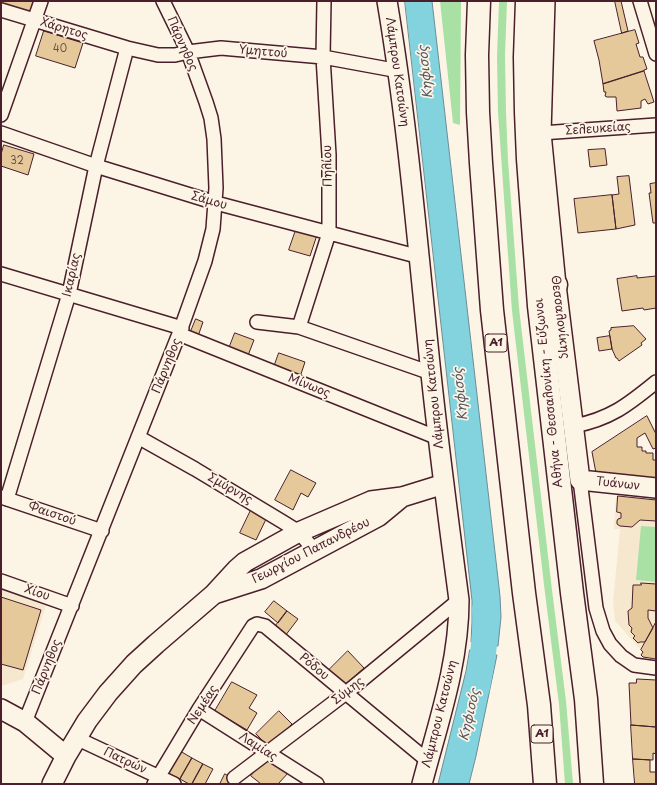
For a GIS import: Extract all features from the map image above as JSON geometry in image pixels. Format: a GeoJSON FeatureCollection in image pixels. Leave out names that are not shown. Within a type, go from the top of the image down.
{"type":"FeatureCollection","features":[{"type":"Feature","properties":{"kind":"highway","name":"Α1"},"geometry":{"type":"LineString","coordinates":[[479,1],[477,55],[478,112],[492,310],[524,593],[539,705],[545,784]]}},
{"type":"Feature","properties":{"kind":"highway","name":"Αθήνα - Θεσσαλονίκη - Εύζωνοι"},"geometry":{"type":"LineString","coordinates":[[527,1],[525,57],[528,159],[539,306],[584,685],[592,784]]}},
{"type":"Feature","properties":{"kind":"highway"},"geometry":{"type":"LineString","coordinates":[[525,57],[541,133]]}},
{"type":"Feature","properties":{"kind":"highway"},"geometry":{"type":"LineString","coordinates":[[539,306],[556,285]]}},
{"type":"Feature","properties":{"kind":"highway"},"geometry":{"type":"LineString","coordinates":[[584,685],[601,732],[608,784]]}},
{"type":"Feature","properties":{"kind":"street"},"geometry":{"type":"LineString","coordinates":[[1,115],[5,90],[41,1]]}},
{"type":"Feature","properties":{"kind":"street","name":"Πάρνηθος"},"geometry":{"type":"LineString","coordinates":[[25,722],[180,331],[208,250],[216,203],[214,139],[211,118],[188,52],[163,1]]}},
{"type":"Feature","properties":{"kind":"street","name":"Πηλίου"},"geometry":{"type":"LineString","coordinates":[[299,327],[329,233],[329,155],[323,57],[324,1]]}},
{"type":"Feature","properties":{"kind":"street","name":"Λάμπρου Κατσώνη"},"geometry":{"type":"LineString","coordinates":[[387,1],[398,71],[420,257],[438,438],[459,600],[457,645],[449,684],[422,784]]}},
{"type":"Feature","properties":{"kind":"street","name":"Θεσσαλονίκης"},"geometry":{"type":"LineString","coordinates":[[545,1],[541,133],[556,285],[596,608],[603,631],[610,644],[621,656],[634,665],[656,668]]}},
{"type":"Feature","properties":{"kind":"street"},"geometry":{"type":"LineString","coordinates":[[640,1],[656,54]]}},
{"type":"Feature","properties":{"kind":"street","name":"Χάρητος"},"geometry":{"type":"LineString","coordinates":[[1,10],[127,48]]}},
{"type":"Feature","properties":{"kind":"street","name":"Υμηττού"},"geometry":{"type":"LineString","coordinates":[[127,48],[158,55],[175,55],[221,48],[323,57],[398,71]]}},
{"type":"Feature","properties":{"kind":"street","name":"Ικαρίας"},"geometry":{"type":"LineString","coordinates":[[4,498],[69,294],[96,166],[127,48]]}},
{"type":"Feature","properties":{"kind":"street","name":"Σελευκείας"},"geometry":{"type":"LineString","coordinates":[[541,133],[656,125]]}},
{"type":"Feature","properties":{"kind":"street","name":"Σάμου"},"geometry":{"type":"LineString","coordinates":[[1,133],[96,166],[216,203],[420,257]]}},
{"type":"Feature","properties":{"kind":"street","name":"Μίνωος"},"geometry":{"type":"LineString","coordinates":[[1,274],[69,294],[180,331],[438,438]]}},
{"type":"Feature","properties":{"kind":"street"},"geometry":{"type":"LineString","coordinates":[[257,322],[299,327],[431,373]]}},
{"type":"Feature","properties":{"kind":"street"},"geometry":{"type":"LineString","coordinates":[[574,426],[589,424],[613,414],[656,382]]}},
{"type":"Feature","properties":{"kind":"street","name":"Σμύρνης"},"geometry":{"type":"LineString","coordinates":[[138,437],[254,504],[299,532],[314,550]]}},
{"type":"Feature","properties":{"kind":"street","name":"Τυάνων"},"geometry":{"type":"LineString","coordinates":[[580,480],[656,488]]}},
{"type":"Feature","properties":{"kind":"street","name":"Γεωργίου Παπανδρέου"},"geometry":{"type":"LineString","coordinates":[[52,784],[76,738],[96,707],[134,664],[214,594],[245,562],[299,532],[371,501],[402,497],[444,484]]}},
{"type":"Feature","properties":{"kind":"street","name":"Γεωργίου Παπανδρέου"},"geometry":{"type":"LineString","coordinates":[[214,594],[261,579],[379,516],[402,497]]}},
{"type":"Feature","properties":{"kind":"street","name":"Φαιστού"},"geometry":{"type":"LineString","coordinates":[[4,498],[102,531]]}},
{"type":"Feature","properties":{"kind":"street","name":"Χίου"},"geometry":{"type":"LineString","coordinates":[[1,581],[72,606]]}},
{"type":"Feature","properties":{"kind":"street","name":"Σύμης"},"geometry":{"type":"LineString","coordinates":[[234,778],[346,693],[459,600]]}},
{"type":"Feature","properties":{"kind":"street","name":"Ρόδου"},"geometry":{"type":"LineString","coordinates":[[253,626],[257,624],[265,626],[428,761]]}},
{"type":"Feature","properties":{"kind":"street","name":"Νεμέας"},"geometry":{"type":"LineString","coordinates":[[156,780],[199,709],[253,626]]}},
{"type":"Feature","properties":{"kind":"street"},"geometry":{"type":"LineString","coordinates":[[1,709],[25,722],[66,756]]}},
{"type":"Feature","properties":{"kind":"street","name":"Λαμίας"},"geometry":{"type":"LineString","coordinates":[[199,709],[317,784]]}},
{"type":"Feature","properties":{"kind":"street","name":"Πατρών"},"geometry":{"type":"LineString","coordinates":[[76,738],[156,780],[174,784]]}},
{"type":"Feature","properties":{"kind":"shaded area"},"geometry":{"type":"Polygon","coordinates":[[[616,496],[656,500],[656,622],[641,650],[615,621],[613,602],[620,529],[614,529],[616,496]]]}},
{"type":"Feature","properties":{"kind":"shaded area"},"geometry":{"type":"Polygon","coordinates":[[[1,588],[47,602],[23,679],[1,686],[1,588]]]}},
{"type":"Feature","properties":{"kind":"green space"},"geometry":{"type":"Polygon","coordinates":[[[440,1],[461,1],[460,125],[453,123],[440,1]]]}},
{"type":"Feature","properties":{"kind":"green space"},"geometry":{"type":"Polygon","coordinates":[[[499,1],[507,1],[505,56],[506,112],[519,308],[566,701],[573,784],[565,784],[559,704],[512,311],[498,113],[497,57],[499,1]]]}},
{"type":"Feature","properties":{"kind":"green space"},"geometry":{"type":"Polygon","coordinates":[[[641,526],[656,527],[656,582],[636,580],[641,526]]]}},
{"type":"Feature","properties":{"kind":"water"},"geometry":{"type":"Polygon","coordinates":[[[405,1],[432,1],[500,596],[501,617],[498,646],[471,642],[472,601],[405,1]]]}},
{"type":"Feature","properties":{"kind":"water"},"geometry":{"type":"Polygon","coordinates":[[[470,650],[497,655],[476,756],[469,784],[438,784],[466,671],[470,650]]]}},
{"type":"Feature","properties":{"kind":"building"},"geometry":{"type":"Polygon","coordinates":[[[2,1],[35,1],[31,13],[1,3],[2,1]]]}},
{"type":"Feature","properties":{"kind":"building"},"geometry":{"type":"Polygon","coordinates":[[[615,1],[621,1],[628,31],[622,33],[615,1]]]}},
{"type":"Feature","properties":{"kind":"building"},"geometry":{"type":"Polygon","coordinates":[[[635,30],[639,43],[636,44],[640,57],[643,57],[647,69],[603,84],[594,41],[635,30]]]}},
{"type":"Feature","properties":{"kind":"building"},"geometry":{"type":"Polygon","coordinates":[[[44,31],[83,43],[75,68],[36,56],[44,31]]]}},
{"type":"Feature","properties":{"kind":"building"},"geometry":{"type":"Polygon","coordinates":[[[644,71],[654,102],[648,104],[645,99],[641,101],[641,108],[617,111],[616,97],[605,96],[606,92],[604,92],[603,84],[644,71]]]}},
{"type":"Feature","properties":{"kind":"building"},"geometry":{"type":"Polygon","coordinates":[[[4,145],[34,154],[28,175],[1,166],[1,155],[4,145]]]}},
{"type":"Feature","properties":{"kind":"building"},"geometry":{"type":"Polygon","coordinates":[[[605,149],[607,165],[590,167],[588,150],[605,149]]]}},
{"type":"Feature","properties":{"kind":"building"},"geometry":{"type":"Polygon","coordinates":[[[629,176],[635,225],[616,229],[612,195],[619,194],[617,177],[629,176]]]}},
{"type":"Feature","properties":{"kind":"building"},"geometry":{"type":"Polygon","coordinates":[[[656,183],[656,223],[653,223],[649,193],[651,193],[650,184],[656,183]]]}},
{"type":"Feature","properties":{"kind":"building"},"geometry":{"type":"Polygon","coordinates":[[[612,195],[616,229],[578,233],[574,199],[612,195]]]}},
{"type":"Feature","properties":{"kind":"building"},"geometry":{"type":"Polygon","coordinates":[[[297,227],[318,232],[310,256],[289,250],[297,227]]]}},
{"type":"Feature","properties":{"kind":"building"},"geometry":{"type":"Polygon","coordinates":[[[637,276],[637,278],[656,276],[656,308],[622,311],[617,279],[637,276]]]}},
{"type":"Feature","properties":{"kind":"building"},"geometry":{"type":"Polygon","coordinates":[[[196,319],[203,322],[197,339],[189,336],[196,319]]]}},
{"type":"Feature","properties":{"kind":"building"},"geometry":{"type":"Polygon","coordinates":[[[634,326],[646,339],[641,343],[642,345],[619,361],[612,349],[609,331],[611,328],[634,326]]]}},
{"type":"Feature","properties":{"kind":"building"},"geometry":{"type":"Polygon","coordinates":[[[235,333],[254,340],[247,358],[228,351],[235,333]]]}},
{"type":"Feature","properties":{"kind":"building"},"geometry":{"type":"Polygon","coordinates":[[[610,336],[612,349],[599,351],[597,338],[610,336]]]}},
{"type":"Feature","properties":{"kind":"building"},"geometry":{"type":"Polygon","coordinates":[[[279,353],[305,362],[300,377],[274,367],[279,353]]]}},
{"type":"Feature","properties":{"kind":"building"},"geometry":{"type":"Polygon","coordinates":[[[647,416],[656,434],[656,448],[653,449],[645,433],[637,438],[637,447],[642,447],[642,451],[646,451],[646,453],[653,453],[653,460],[656,460],[656,479],[596,473],[592,452],[647,416]]]}},
{"type":"Feature","properties":{"kind":"building"},"geometry":{"type":"Polygon","coordinates":[[[291,470],[316,483],[308,497],[301,493],[293,510],[275,500],[291,470]]]}},
{"type":"Feature","properties":{"kind":"building"},"geometry":{"type":"Polygon","coordinates":[[[618,496],[656,500],[656,521],[640,520],[632,527],[620,526],[617,524],[618,519],[621,518],[621,513],[617,512],[618,496]]]}},
{"type":"Feature","properties":{"kind":"building"},"geometry":{"type":"Polygon","coordinates":[[[252,508],[268,515],[256,540],[240,533],[252,508]]]}},
{"type":"Feature","properties":{"kind":"building"},"geometry":{"type":"Polygon","coordinates":[[[641,583],[656,584],[656,611],[648,610],[648,618],[653,628],[645,642],[638,643],[633,638],[635,636],[631,632],[632,628],[629,625],[628,611],[632,608],[633,585],[641,585],[641,583]]]}},
{"type":"Feature","properties":{"kind":"building"},"geometry":{"type":"Polygon","coordinates":[[[1,597],[41,610],[23,670],[1,664],[1,597]]]}},
{"type":"Feature","properties":{"kind":"building"},"geometry":{"type":"Polygon","coordinates":[[[274,601],[287,611],[278,623],[265,612],[274,601]]]}},
{"type":"Feature","properties":{"kind":"building"},"geometry":{"type":"Polygon","coordinates":[[[287,611],[298,619],[285,636],[274,628],[287,611]]]}},
{"type":"Feature","properties":{"kind":"building"},"geometry":{"type":"Polygon","coordinates":[[[656,622],[656,659],[643,657],[641,655],[643,652],[641,650],[656,622]]]}},
{"type":"Feature","properties":{"kind":"building"},"geometry":{"type":"Polygon","coordinates":[[[348,651],[364,668],[344,686],[328,671],[348,651]]]}},
{"type":"Feature","properties":{"kind":"building"},"geometry":{"type":"Polygon","coordinates":[[[637,679],[656,680],[656,727],[631,725],[629,683],[636,683],[637,679]]]}},
{"type":"Feature","properties":{"kind":"building"},"geometry":{"type":"Polygon","coordinates":[[[232,682],[257,695],[249,708],[257,713],[247,730],[215,711],[232,682]]]}},
{"type":"Feature","properties":{"kind":"building"},"geometry":{"type":"Polygon","coordinates":[[[279,711],[292,724],[269,747],[256,734],[279,711]]]}},
{"type":"Feature","properties":{"kind":"building"},"geometry":{"type":"Polygon","coordinates":[[[631,725],[656,727],[656,754],[653,753],[653,760],[633,759],[631,725]]]}},
{"type":"Feature","properties":{"kind":"building"},"geometry":{"type":"Polygon","coordinates":[[[180,751],[192,758],[180,779],[168,773],[180,751]]]}},
{"type":"Feature","properties":{"kind":"building"},"geometry":{"type":"Polygon","coordinates":[[[269,755],[289,772],[278,784],[261,784],[251,776],[269,755]]]}},
{"type":"Feature","properties":{"kind":"building"},"geometry":{"type":"Polygon","coordinates":[[[192,758],[203,764],[192,784],[189,784],[180,779],[192,758]]]}},
{"type":"Feature","properties":{"kind":"building"},"geometry":{"type":"Polygon","coordinates":[[[633,759],[650,760],[650,772],[656,772],[656,784],[635,784],[633,759]]]}},
{"type":"Feature","properties":{"kind":"building"},"geometry":{"type":"Polygon","coordinates":[[[203,764],[213,769],[205,784],[192,784],[203,764]]]}},
{"type":"Feature","properties":{"kind":"building"},"geometry":{"type":"Polygon","coordinates":[[[225,774],[234,779],[232,784],[220,784],[225,774]]]}},
{"type":"Feature","properties":{"kind":"waterway","name":"Κηφισός"},"geometry":{"type":"LineString","coordinates":[[477,687],[485,638],[485,609]]}}]}
